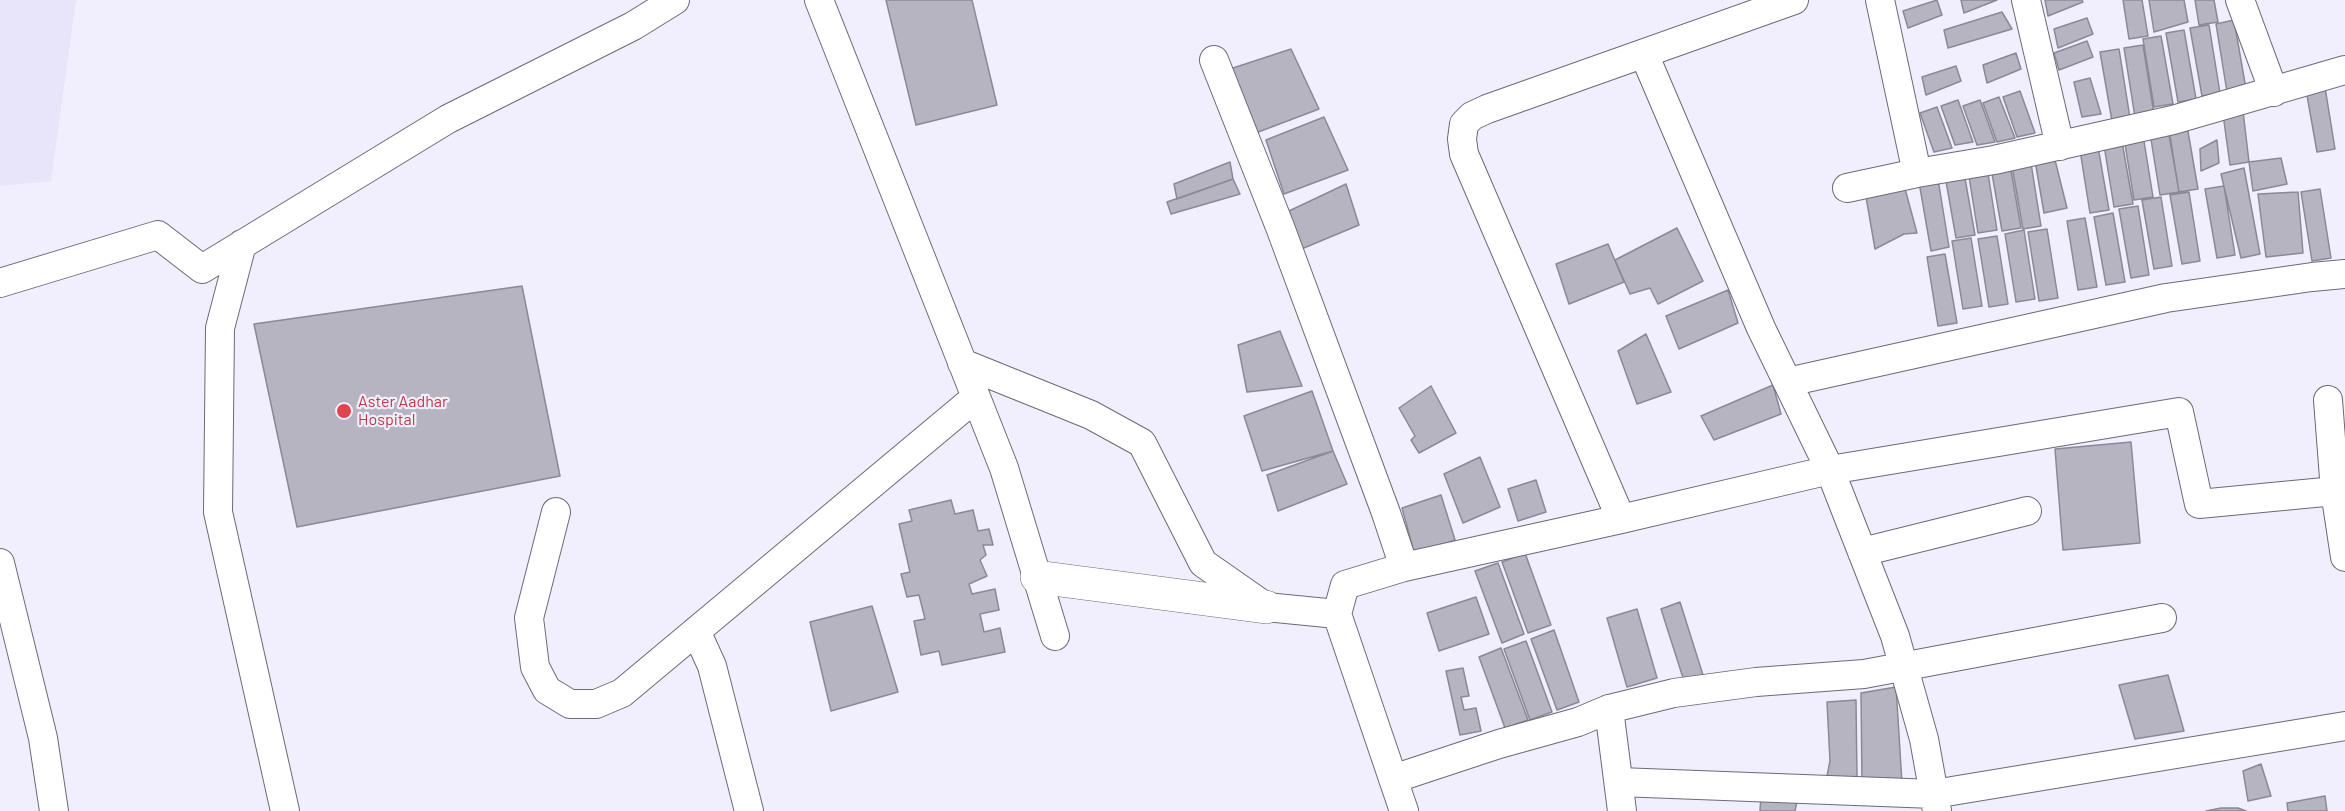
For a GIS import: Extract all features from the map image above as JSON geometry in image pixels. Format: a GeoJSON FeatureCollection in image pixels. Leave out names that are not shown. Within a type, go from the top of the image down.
{"type":"FeatureCollection","features":[{"type":"Feature","properties":{"kind":"main road"},"geometry":{"type":"LineString","coordinates":[[1037,577],[1266,607]]}},
{"type":"Feature","properties":{"kind":"street"},"geometry":{"type":"LineString","coordinates":[[0,283],[158,235],[202,269],[448,119],[633,26],[675,0]]}},
{"type":"Feature","properties":{"kind":"street"},"geometry":{"type":"LineString","coordinates":[[819,0],[1004,468],[1055,636]]}},
{"type":"Feature","properties":{"kind":"street"},"geometry":{"type":"LineString","coordinates":[[1621,519],[1464,154],[1462,139],[1464,124],[1472,116],[1487,109],[1794,0]]}},
{"type":"Feature","properties":{"kind":"street"},"geometry":{"type":"LineString","coordinates":[[1880,0],[1917,173]]}},
{"type":"Feature","properties":{"kind":"street"},"geometry":{"type":"LineString","coordinates":[[2026,0],[2060,146]]}},
{"type":"Feature","properties":{"kind":"street"},"geometry":{"type":"LineString","coordinates":[[2240,0],[2274,92]]}},
{"type":"Feature","properties":{"kind":"street"},"geometry":{"type":"LineString","coordinates":[[1644,54],[1761,328],[1830,470],[1862,552],[1905,668],[1924,739],[1935,802]]}},
{"type":"Feature","properties":{"kind":"street"},"geometry":{"type":"LineString","coordinates":[[1214,60],[1284,238],[1404,567]]}},
{"type":"Feature","properties":{"kind":"street"},"geometry":{"type":"LineString","coordinates":[[1847,188],[2060,146],[2174,120],[2345,70]]}},
{"type":"Feature","properties":{"kind":"street"},"geometry":{"type":"LineString","coordinates":[[242,244],[220,328],[218,512],[285,811]]}},
{"type":"Feature","properties":{"kind":"street"},"geometry":{"type":"LineString","coordinates":[[1788,382],[2166,298],[2312,276],[2345,274]]}},
{"type":"Feature","properties":{"kind":"street"},"geometry":{"type":"LineString","coordinates":[[962,363],[1091,415],[1142,443],[1203,563],[1266,607],[1337,614]]}},
{"type":"Feature","properties":{"kind":"street"},"geometry":{"type":"LineString","coordinates":[[556,512],[530,618],[535,667],[547,690],[570,704],[596,704],[621,693],[975,398]]}},
{"type":"Feature","properties":{"kind":"street"},"geometry":{"type":"LineString","coordinates":[[2328,400],[2335,491],[2345,557]]}},
{"type":"Feature","properties":{"kind":"street"},"geometry":{"type":"LineString","coordinates":[[1404,811],[1337,614],[1345,585],[1404,567],[1830,470],[2179,412],[2199,504],[2335,491]]}},
{"type":"Feature","properties":{"kind":"street"},"geometry":{"type":"LineString","coordinates":[[1862,552],[2027,510]]}},
{"type":"Feature","properties":{"kind":"street"},"geometry":{"type":"LineString","coordinates":[[0,563],[42,738],[54,811]]}},
{"type":"Feature","properties":{"kind":"street"},"geometry":{"type":"LineString","coordinates":[[1393,779],[1499,744],[1578,722],[1609,709],[1674,693],[1756,682],[1864,674],[1905,668],[2162,618]]}},
{"type":"Feature","properties":{"kind":"street"},"geometry":{"type":"LineString","coordinates":[[696,631],[712,666],[749,811]]}},
{"type":"Feature","properties":{"kind":"street"},"geometry":{"type":"LineString","coordinates":[[1609,709],[1622,811]]}},
{"type":"Feature","properties":{"kind":"street"},"geometry":{"type":"LineString","coordinates":[[1619,782],[1935,802],[2345,726]]}},
{"type":"Feature","properties":{"kind":"shaded area"},"geometry":{"type":"Polygon","coordinates":[[[0,0],[76,0],[51,181],[0,186],[0,0]]]}},
{"type":"Feature","properties":{"kind":"building"},"geometry":{"type":"Polygon","coordinates":[[[886,0],[972,0],[997,105],[916,125],[886,0]]]}},
{"type":"Feature","properties":{"kind":"building"},"geometry":{"type":"Polygon","coordinates":[[[1937,0],[1942,15],[1908,28],[1903,11],[1937,0]]]}},
{"type":"Feature","properties":{"kind":"building"},"geometry":{"type":"Polygon","coordinates":[[[1961,0],[1997,0],[1964,13],[1961,0]]]}},
{"type":"Feature","properties":{"kind":"building"},"geometry":{"type":"Polygon","coordinates":[[[2045,0],[2082,0],[2083,2],[2048,16],[2045,0]]]}},
{"type":"Feature","properties":{"kind":"building"},"geometry":{"type":"Polygon","coordinates":[[[2123,0],[2142,0],[2148,36],[2129,39],[2123,0]]]}},
{"type":"Feature","properties":{"kind":"building"},"geometry":{"type":"Polygon","coordinates":[[[2149,0],[2184,0],[2188,22],[2154,32],[2149,0]]]}},
{"type":"Feature","properties":{"kind":"building"},"geometry":{"type":"Polygon","coordinates":[[[2195,0],[2214,0],[2218,22],[2199,25],[2195,0]]]}},
{"type":"Feature","properties":{"kind":"building"},"geometry":{"type":"Polygon","coordinates":[[[2002,12],[2012,29],[1948,48],[1944,30],[2002,12]]]}},
{"type":"Feature","properties":{"kind":"building"},"geometry":{"type":"Polygon","coordinates":[[[2087,18],[2093,34],[2058,48],[2054,29],[2087,18]]]}},
{"type":"Feature","properties":{"kind":"building"},"geometry":{"type":"Polygon","coordinates":[[[2234,20],[2246,89],[2227,92],[2216,24],[2234,20]]]}},
{"type":"Feature","properties":{"kind":"building"},"geometry":{"type":"Polygon","coordinates":[[[2209,25],[2220,93],[2202,96],[2190,28],[2209,25]]]}},
{"type":"Feature","properties":{"kind":"building"},"geometry":{"type":"Polygon","coordinates":[[[2184,30],[2196,99],[2178,102],[2166,33],[2184,30]]]}},
{"type":"Feature","properties":{"kind":"building"},"geometry":{"type":"Polygon","coordinates":[[[2161,36],[2173,104],[2154,107],[2143,39],[2161,36]]]}},
{"type":"Feature","properties":{"kind":"building"},"geometry":{"type":"Polygon","coordinates":[[[2087,41],[2093,57],[2059,70],[2054,53],[2087,41]]]}},
{"type":"Feature","properties":{"kind":"building"},"geometry":{"type":"Polygon","coordinates":[[[2143,45],[2154,114],[2135,117],[2124,48],[2143,45]]]}},
{"type":"Feature","properties":{"kind":"building"},"geometry":{"type":"Polygon","coordinates":[[[1291,49],[1319,109],[1253,134],[1227,70],[1291,49]]]}},
{"type":"Feature","properties":{"kind":"building"},"geometry":{"type":"Polygon","coordinates":[[[2119,49],[2130,118],[2112,121],[2100,52],[2119,49]]]}},
{"type":"Feature","properties":{"kind":"building"},"geometry":{"type":"Polygon","coordinates":[[[2016,53],[2021,69],[1987,83],[1983,65],[2016,53]]]}},
{"type":"Feature","properties":{"kind":"building"},"geometry":{"type":"Polygon","coordinates":[[[1956,66],[1961,81],[1926,95],[1922,77],[1956,66]]]}},
{"type":"Feature","properties":{"kind":"building"},"geometry":{"type":"Polygon","coordinates":[[[2090,78],[2101,114],[2082,117],[2074,82],[2090,78]]]}},
{"type":"Feature","properties":{"kind":"building"},"geometry":{"type":"Polygon","coordinates":[[[2324,81],[2335,149],[2317,152],[2305,84],[2324,81]]]}},
{"type":"Feature","properties":{"kind":"building"},"geometry":{"type":"Polygon","coordinates":[[[2020,91],[2035,133],[2017,137],[2003,97],[2020,91]]]}},
{"type":"Feature","properties":{"kind":"building"},"geometry":{"type":"Polygon","coordinates":[[[1999,97],[2015,138],[1997,142],[1983,103],[1999,97]]]}},
{"type":"Feature","properties":{"kind":"building"},"geometry":{"type":"Polygon","coordinates":[[[1958,100],[1973,142],[1955,145],[1941,106],[1958,100]]]}},
{"type":"Feature","properties":{"kind":"building"},"geometry":{"type":"Polygon","coordinates":[[[1980,100],[1995,142],[1977,145],[1963,106],[1980,100]]]}},
{"type":"Feature","properties":{"kind":"building"},"geometry":{"type":"Polygon","coordinates":[[[1937,107],[1952,148],[1934,152],[1920,113],[1937,107]]]}},
{"type":"Feature","properties":{"kind":"building"},"geometry":{"type":"Polygon","coordinates":[[[2243,111],[2249,162],[2230,165],[2223,114],[2243,111]]]}},
{"type":"Feature","properties":{"kind":"building"},"geometry":{"type":"Polygon","coordinates":[[[1324,117],[1348,170],[1284,194],[1266,140],[1324,117]]]}},
{"type":"Feature","properties":{"kind":"building"},"geometry":{"type":"Polygon","coordinates":[[[2186,120],[2198,189],[2179,192],[2168,123],[2186,120]]]}},
{"type":"Feature","properties":{"kind":"building"},"geometry":{"type":"Polygon","coordinates":[[[2167,123],[2179,192],[2160,195],[2149,127],[2167,123]]]}},
{"type":"Feature","properties":{"kind":"building"},"geometry":{"type":"Polygon","coordinates":[[[2142,129],[2153,197],[2134,200],[2123,132],[2142,129]]]}},
{"type":"Feature","properties":{"kind":"building"},"geometry":{"type":"Polygon","coordinates":[[[2121,136],[2133,204],[2114,207],[2103,139],[2121,136]]]}},
{"type":"Feature","properties":{"kind":"building"},"geometry":{"type":"Polygon","coordinates":[[[2217,140],[2219,163],[2201,171],[2200,149],[2217,140]]]}},
{"type":"Feature","properties":{"kind":"building"},"geometry":{"type":"Polygon","coordinates":[[[2097,141],[2109,210],[2090,213],[2079,144],[2097,141]]]}},
{"type":"Feature","properties":{"kind":"building"},"geometry":{"type":"Polygon","coordinates":[[[2053,152],[2067,208],[2044,213],[2034,155],[2053,152]]]}},
{"type":"Feature","properties":{"kind":"building"},"geometry":{"type":"Polygon","coordinates":[[[2030,157],[2041,226],[2023,229],[2011,160],[2030,157]]]}},
{"type":"Feature","properties":{"kind":"building"},"geometry":{"type":"Polygon","coordinates":[[[2281,158],[2287,184],[2253,191],[2249,162],[2281,158]]]}},
{"type":"Feature","properties":{"kind":"building"},"geometry":{"type":"Polygon","coordinates":[[[2009,159],[2021,228],[2002,231],[1990,162],[2009,159]]]}},
{"type":"Feature","properties":{"kind":"building"},"geometry":{"type":"Polygon","coordinates":[[[1986,161],[1997,230],[1978,233],[1967,164],[1986,161]]]}},
{"type":"Feature","properties":{"kind":"building"},"geometry":{"type":"Polygon","coordinates":[[[1230,162],[1233,179],[1177,199],[1174,184],[1230,162]]]}},
{"type":"Feature","properties":{"kind":"building"},"geometry":{"type":"Polygon","coordinates":[[[1963,167],[1975,235],[1956,238],[1944,170],[1963,167]]]}},
{"type":"Feature","properties":{"kind":"building"},"geometry":{"type":"Polygon","coordinates":[[[2244,168],[2260,254],[2241,258],[2221,174],[2244,168]]]}},
{"type":"Feature","properties":{"kind":"building"},"geometry":{"type":"Polygon","coordinates":[[[1233,179],[1240,194],[1171,214],[1167,202],[1233,179]]]}},
{"type":"Feature","properties":{"kind":"building"},"geometry":{"type":"Polygon","coordinates":[[[1938,179],[1949,247],[1931,251],[1919,182],[1938,179]]]}},
{"type":"Feature","properties":{"kind":"building"},"geometry":{"type":"Polygon","coordinates":[[[1346,184],[1359,225],[1299,250],[1289,211],[1346,184]]]}},
{"type":"Feature","properties":{"kind":"building"},"geometry":{"type":"Polygon","coordinates":[[[1904,185],[1917,233],[1904,234],[1875,249],[1865,191],[1904,185]]]}},
{"type":"Feature","properties":{"kind":"building"},"geometry":{"type":"Polygon","coordinates":[[[2224,186],[2235,255],[2217,258],[2205,189],[2224,186]]]}},
{"type":"Feature","properties":{"kind":"building"},"geometry":{"type":"Polygon","coordinates":[[[2320,189],[2331,258],[2312,261],[2301,192],[2320,189]]]}},
{"type":"Feature","properties":{"kind":"building"},"geometry":{"type":"Polygon","coordinates":[[[2189,192],[2200,261],[2182,264],[2170,195],[2189,192]]]}},
{"type":"Feature","properties":{"kind":"building"},"geometry":{"type":"Polygon","coordinates":[[[2298,192],[2303,253],[2266,257],[2258,194],[2298,192]]]}},
{"type":"Feature","properties":{"kind":"building"},"geometry":{"type":"Polygon","coordinates":[[[2161,197],[2172,266],[2154,269],[2142,200],[2161,197]]]}},
{"type":"Feature","properties":{"kind":"building"},"geometry":{"type":"Polygon","coordinates":[[[2138,206],[2149,275],[2131,278],[2119,209],[2138,206]]]}},
{"type":"Feature","properties":{"kind":"building"},"geometry":{"type":"Polygon","coordinates":[[[2113,213],[2125,282],[2106,285],[2094,217],[2113,213]]]}},
{"type":"Feature","properties":{"kind":"building"},"geometry":{"type":"Polygon","coordinates":[[[2085,218],[2097,287],[2078,290],[2067,221],[2085,218]]]}},
{"type":"Feature","properties":{"kind":"building"},"geometry":{"type":"Polygon","coordinates":[[[1677,228],[1703,281],[1658,304],[1650,288],[1630,294],[1615,260],[1677,228]]]}},
{"type":"Feature","properties":{"kind":"building"},"geometry":{"type":"Polygon","coordinates":[[[2047,229],[2058,298],[2039,301],[2028,232],[2047,229]]]}},
{"type":"Feature","properties":{"kind":"building"},"geometry":{"type":"Polygon","coordinates":[[[2024,230],[2035,299],[2016,302],[2005,234],[2024,230]]]}},
{"type":"Feature","properties":{"kind":"building"},"geometry":{"type":"Polygon","coordinates":[[[1997,236],[2008,304],[1989,307],[1978,239],[1997,236]]]}},
{"type":"Feature","properties":{"kind":"building"},"geometry":{"type":"Polygon","coordinates":[[[1971,238],[1982,306],[1963,309],[1952,241],[1971,238]]]}},
{"type":"Feature","properties":{"kind":"building"},"geometry":{"type":"Polygon","coordinates":[[[1608,244],[1624,282],[1569,304],[1556,264],[1608,244]]]}},
{"type":"Feature","properties":{"kind":"building"},"geometry":{"type":"Polygon","coordinates":[[[1945,254],[1957,323],[1938,326],[1927,257],[1945,254]]]}},
{"type":"Feature","properties":{"kind":"building"},"geometry":{"type":"Polygon","coordinates":[[[522,286],[560,476],[297,527],[254,324],[522,286]]]}},
{"type":"Feature","properties":{"kind":"building"},"geometry":{"type":"Polygon","coordinates":[[[1728,290],[1738,323],[1679,349],[1666,316],[1728,290]]]}},
{"type":"Feature","properties":{"kind":"building"},"geometry":{"type":"Polygon","coordinates":[[[1280,331],[1302,386],[1247,392],[1238,345],[1280,331]]]}},
{"type":"Feature","properties":{"kind":"building"},"geometry":{"type":"Polygon","coordinates":[[[1646,334],[1671,392],[1637,404],[1618,351],[1646,334]]]}},
{"type":"Feature","properties":{"kind":"building"},"geometry":{"type":"Polygon","coordinates":[[[1773,385],[1781,414],[1714,440],[1701,416],[1773,385]]]}},
{"type":"Feature","properties":{"kind":"building"},"geometry":{"type":"Polygon","coordinates":[[[1431,386],[1456,433],[1419,453],[1411,440],[1415,436],[1399,408],[1431,386]]]}},
{"type":"Feature","properties":{"kind":"building"},"geometry":{"type":"Polygon","coordinates":[[[1312,391],[1333,451],[1262,471],[1244,416],[1312,391]]]}},
{"type":"Feature","properties":{"kind":"building"},"geometry":{"type":"Polygon","coordinates":[[[2131,442],[2140,543],[2063,550],[2055,449],[2131,442]]]}},
{"type":"Feature","properties":{"kind":"building"},"geometry":{"type":"Polygon","coordinates":[[[1333,451],[1347,484],[1278,511],[1267,475],[1333,451]]]}},
{"type":"Feature","properties":{"kind":"building"},"geometry":{"type":"Polygon","coordinates":[[[1480,457],[1500,507],[1463,523],[1444,474],[1480,457]]]}},
{"type":"Feature","properties":{"kind":"building"},"geometry":{"type":"Polygon","coordinates":[[[1536,480],[1546,512],[1518,521],[1508,489],[1536,480]]]}},
{"type":"Feature","properties":{"kind":"building"},"geometry":{"type":"Polygon","coordinates":[[[1441,495],[1455,540],[1415,556],[1402,508],[1441,495]]]}},
{"type":"Feature","properties":{"kind":"building"},"geometry":{"type":"Polygon","coordinates":[[[951,500],[955,514],[973,510],[978,531],[989,529],[993,545],[983,545],[986,555],[980,560],[987,576],[969,584],[972,594],[995,589],[999,610],[980,614],[984,632],[1000,628],[1005,652],[942,665],[939,651],[921,655],[914,621],[925,619],[919,595],[907,597],[901,574],[910,572],[899,524],[912,521],[909,510],[951,500]]]}},
{"type":"Feature","properties":{"kind":"building"},"geometry":{"type":"Polygon","coordinates":[[[1525,553],[1551,625],[1528,633],[1502,562],[1525,553]]]}},
{"type":"Feature","properties":{"kind":"building"},"geometry":{"type":"Polygon","coordinates":[[[1498,563],[1524,634],[1502,643],[1475,571],[1498,563]]]}},
{"type":"Feature","properties":{"kind":"building"},"geometry":{"type":"Polygon","coordinates":[[[1476,597],[1489,634],[1439,651],[1427,613],[1476,597]]]}},
{"type":"Feature","properties":{"kind":"building"},"geometry":{"type":"Polygon","coordinates":[[[1680,602],[1703,675],[1684,681],[1661,609],[1680,602]]]}},
{"type":"Feature","properties":{"kind":"building"},"geometry":{"type":"Polygon","coordinates":[[[872,606],[898,692],[831,711],[810,622],[872,606]]]}},
{"type":"Feature","properties":{"kind":"building"},"geometry":{"type":"Polygon","coordinates":[[[1637,609],[1657,678],[1627,687],[1607,618],[1637,609]]]}},
{"type":"Feature","properties":{"kind":"building"},"geometry":{"type":"Polygon","coordinates":[[[1554,630],[1579,702],[1557,710],[1531,639],[1554,630]]]}},
{"type":"Feature","properties":{"kind":"building"},"geometry":{"type":"Polygon","coordinates":[[[1526,641],[1552,712],[1530,720],[1504,649],[1526,641]]]}},
{"type":"Feature","properties":{"kind":"building"},"geometry":{"type":"Polygon","coordinates":[[[1501,648],[1528,720],[1505,728],[1479,657],[1501,648]]]}},
{"type":"Feature","properties":{"kind":"building"},"geometry":{"type":"Polygon","coordinates":[[[1463,668],[1469,696],[1461,697],[1464,710],[1476,708],[1481,731],[1460,735],[1446,671],[1463,668]]]}},
{"type":"Feature","properties":{"kind":"building"},"geometry":{"type":"Polygon","coordinates":[[[2168,675],[2184,731],[2135,739],[2119,685],[2168,675]]]}},
{"type":"Feature","properties":{"kind":"building"},"geometry":{"type":"Polygon","coordinates":[[[1896,687],[1902,783],[1862,783],[1861,693],[1896,687]]]}},
{"type":"Feature","properties":{"kind":"building"},"geometry":{"type":"Polygon","coordinates":[[[1856,700],[1857,779],[1826,781],[1830,761],[1827,702],[1856,700]]]}},
{"type":"Feature","properties":{"kind":"building"},"geometry":{"type":"Polygon","coordinates":[[[2261,764],[2271,796],[2248,801],[2243,771],[2261,764]]]}},
{"type":"Feature","properties":{"kind":"building"},"geometry":{"type":"Polygon","coordinates":[[[1761,795],[1797,801],[1795,811],[1760,811],[1761,795]]]}},
{"type":"Feature","properties":{"kind":"building"},"geometry":{"type":"Polygon","coordinates":[[[2325,796],[2327,811],[2288,811],[2287,803],[2325,796]]]}},
{"type":"Feature","properties":{"kind":"building"},"geometry":{"type":"Polygon","coordinates":[[[2238,808],[2246,811],[2206,811],[2238,808]]]}},
{"type":"Feature","properties":{"kind":"place","name":"Aster Aadhar Hospital"},"geometry":{"type":"Point","coordinates":[344,411]}}]}
